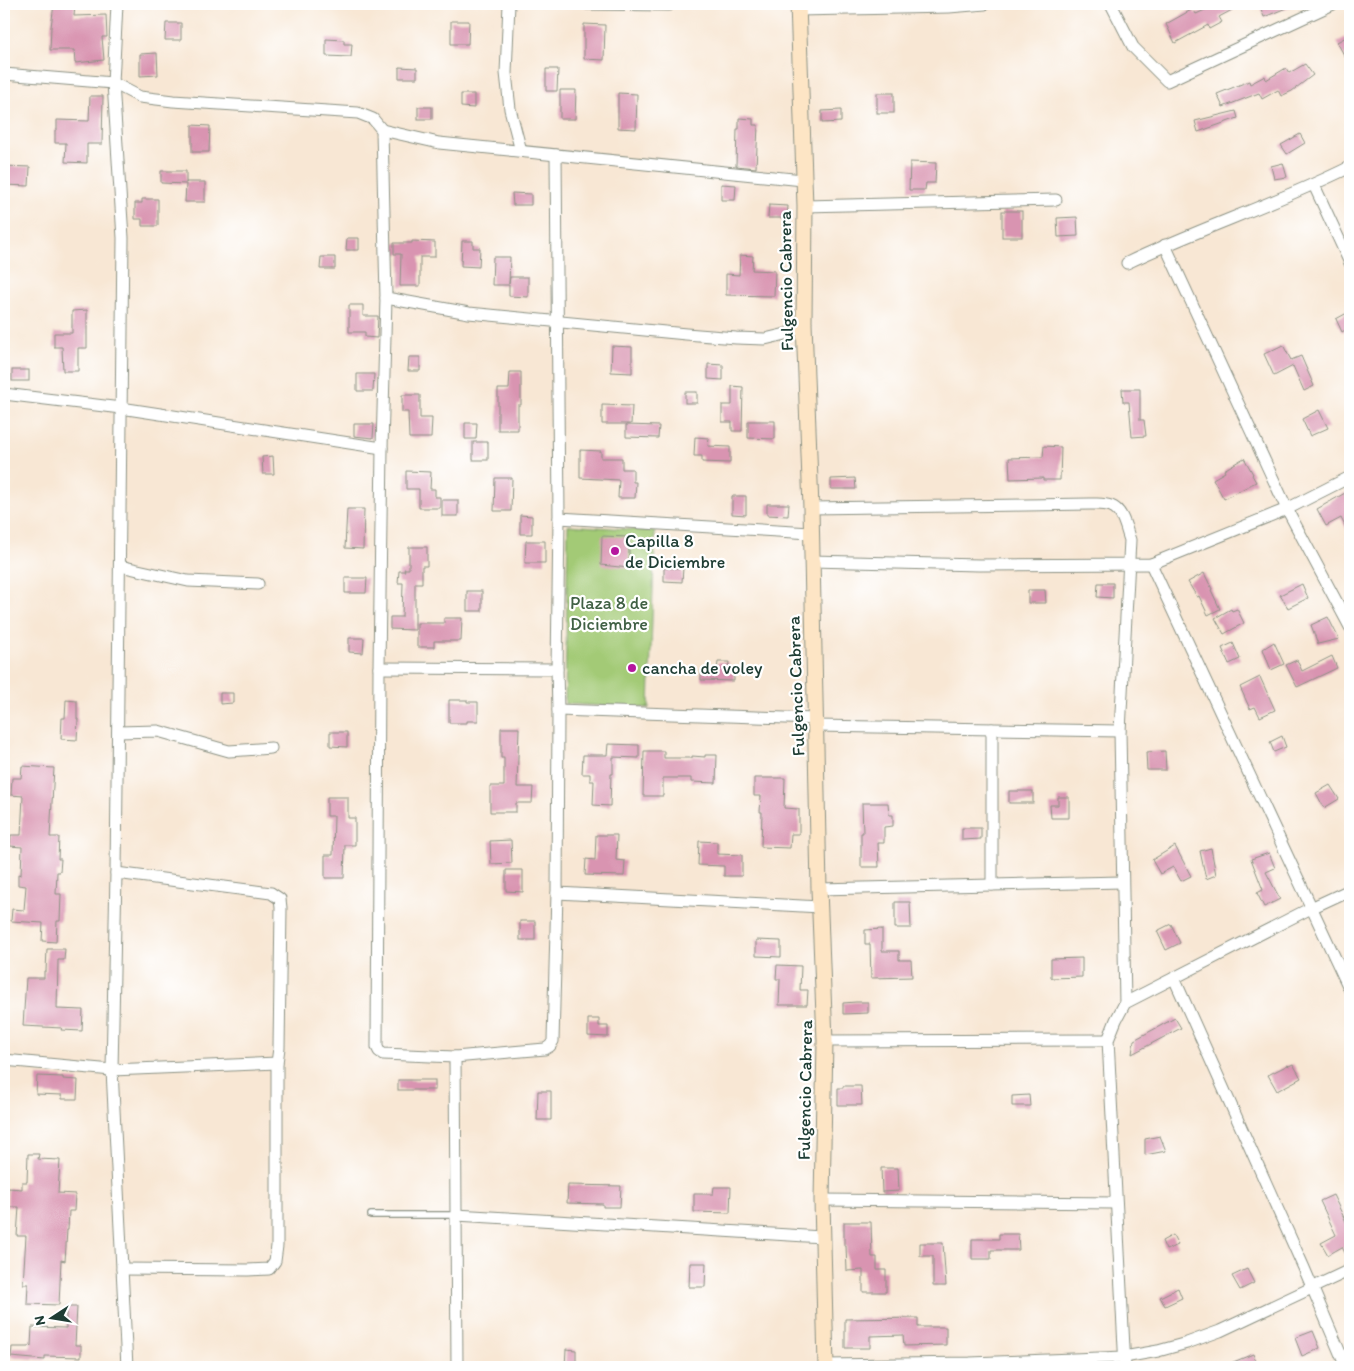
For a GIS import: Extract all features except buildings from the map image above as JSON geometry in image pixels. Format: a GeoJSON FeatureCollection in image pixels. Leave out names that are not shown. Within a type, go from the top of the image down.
{"type":"FeatureCollection","features":[{"type":"Feature","properties":{"kind":"main road","name":"Fulgencio Cabrera"},"geometry":{"type":"LineString","coordinates":[[798,7],[805,206],[804,323],[811,508],[819,889],[825,1041],[822,1237],[826,1366]]}},
{"type":"Feature","properties":{"kind":"street"},"geometry":{"type":"LineString","coordinates":[[117,4],[113,83],[124,238],[112,1070],[127,1367]]}},
{"type":"Feature","properties":{"kind":"street"},"geometry":{"type":"LineString","coordinates":[[509,4],[506,73],[510,109],[521,151]]}},
{"type":"Feature","properties":{"kind":"street"},"geometry":{"type":"LineString","coordinates":[[587,4],[669,5]]}},
{"type":"Feature","properties":{"kind":"street"},"geometry":{"type":"LineString","coordinates":[[798,7],[985,4]]}},
{"type":"Feature","properties":{"kind":"street"},"geometry":{"type":"LineString","coordinates":[[1111,4],[1133,46],[1167,81],[1333,4]]}},
{"type":"Feature","properties":{"kind":"street"},"geometry":{"type":"LineString","coordinates":[[4,74],[113,83],[140,96],[173,101],[358,113],[373,119],[382,130],[439,143],[803,180]]}},
{"type":"Feature","properties":{"kind":"street"},"geometry":{"type":"LineString","coordinates":[[382,130],[386,298],[379,668],[377,1048],[383,1054],[455,1057],[545,1049],[554,1041],[560,518],[556,155]]}},
{"type":"Feature","properties":{"kind":"street"},"geometry":{"type":"LineString","coordinates":[[1127,263],[1164,245],[1314,185],[1350,167]]}},
{"type":"Feature","properties":{"kind":"street"},"geometry":{"type":"LineString","coordinates":[[1314,185],[1350,263]]}},
{"type":"Feature","properties":{"kind":"street"},"geometry":{"type":"LineString","coordinates":[[805,206],[1056,200]]}},
{"type":"Feature","properties":{"kind":"street"},"geometry":{"type":"LineString","coordinates":[[1164,245],[1287,509],[1350,627]]}},
{"type":"Feature","properties":{"kind":"street"},"geometry":{"type":"LineString","coordinates":[[386,298],[469,313],[686,334],[765,339],[786,334],[804,323]]}},
{"type":"Feature","properties":{"kind":"street"},"geometry":{"type":"LineString","coordinates":[[4,394],[121,408],[382,448]]}},
{"type":"Feature","properties":{"kind":"street"},"geometry":{"type":"LineString","coordinates":[[811,561],[978,565],[1151,564],[1287,509],[1350,477]]}},
{"type":"Feature","properties":{"kind":"street"},"geometry":{"type":"LineString","coordinates":[[811,508],[1104,504],[1113,506],[1121,515],[1130,540],[1120,731],[1125,1003],[1108,1040],[1124,1362]]}},
{"type":"Feature","properties":{"kind":"street"},"geometry":{"type":"LineString","coordinates":[[560,518],[811,533]]}},
{"type":"Feature","properties":{"kind":"street"},"geometry":{"type":"LineString","coordinates":[[1151,564],[1350,990]]}},
{"type":"Feature","properties":{"kind":"street"},"geometry":{"type":"LineString","coordinates":[[120,566],[188,580],[258,584]]}},
{"type":"Feature","properties":{"kind":"street"},"geometry":{"type":"LineString","coordinates":[[379,668],[557,669]]}},
{"type":"Feature","properties":{"kind":"street"},"geometry":{"type":"LineString","coordinates":[[558,710],[992,729],[1120,731]]}},
{"type":"Feature","properties":{"kind":"street"},"geometry":{"type":"LineString","coordinates":[[992,729],[992,885]]}},
{"type":"Feature","properties":{"kind":"street"},"geometry":{"type":"LineString","coordinates":[[118,732],[158,731],[229,751],[271,748]]}},
{"type":"Feature","properties":{"kind":"street"},"geometry":{"type":"LineString","coordinates":[[116,873],[271,893],[280,899],[282,908],[278,1063],[277,1246],[275,1262],[269,1269],[248,1270],[122,1269]]}},
{"type":"Feature","properties":{"kind":"street"},"geometry":{"type":"LineString","coordinates":[[819,889],[1122,882]]}},
{"type":"Feature","properties":{"kind":"street"},"geometry":{"type":"LineString","coordinates":[[1125,1003],[1350,890]]}},
{"type":"Feature","properties":{"kind":"street"},"geometry":{"type":"LineString","coordinates":[[557,893],[820,907]]}},
{"type":"Feature","properties":{"kind":"street"},"geometry":{"type":"LineString","coordinates":[[1174,978],[1346,1367]]}},
{"type":"Feature","properties":{"kind":"street"},"geometry":{"type":"LineString","coordinates":[[825,1041],[1108,1040]]}},
{"type":"Feature","properties":{"kind":"street"},"geometry":{"type":"LineString","coordinates":[[455,1057],[457,1367]]}},
{"type":"Feature","properties":{"kind":"street"},"geometry":{"type":"LineString","coordinates":[[4,1060],[112,1070],[278,1063]]}},
{"type":"Feature","properties":{"kind":"street"},"geometry":{"type":"LineString","coordinates":[[822,1200],[1116,1203]]}},
{"type":"Feature","properties":{"kind":"street"},"geometry":{"type":"LineString","coordinates":[[456,1216],[822,1237]]}},
{"type":"Feature","properties":{"kind":"street"},"geometry":{"type":"LineString","coordinates":[[826,1366],[1124,1362],[1220,1331],[1350,1270]]}},
{"type":"Feature","properties":{"kind":"lane"},"geometry":{"type":"LineString","coordinates":[[370,1215],[456,1216]]}},
{"type":"Feature","properties":{"kind":"green space","name":"Plaza 8 de Diciembre"},"geometry":{"type":"Polygon","coordinates":[[[568,525],[655,531],[649,708],[565,704],[568,525]]]}},
{"type":"Feature","properties":{"kind":"green space"},"geometry":{"type":"Polygon","coordinates":[[[1119,1361],[1119,1367],[1028,1367],[1119,1361]]]}},
{"type":"Feature","properties":{"kind":"place","name":"Capilla 8 de Diciembre"},"geometry":{"type":"Point","coordinates":[615,551]}},
{"type":"Feature","properties":{"kind":"place","name":"cancha de voley"},"geometry":{"type":"Point","coordinates":[632,668]}}]}
